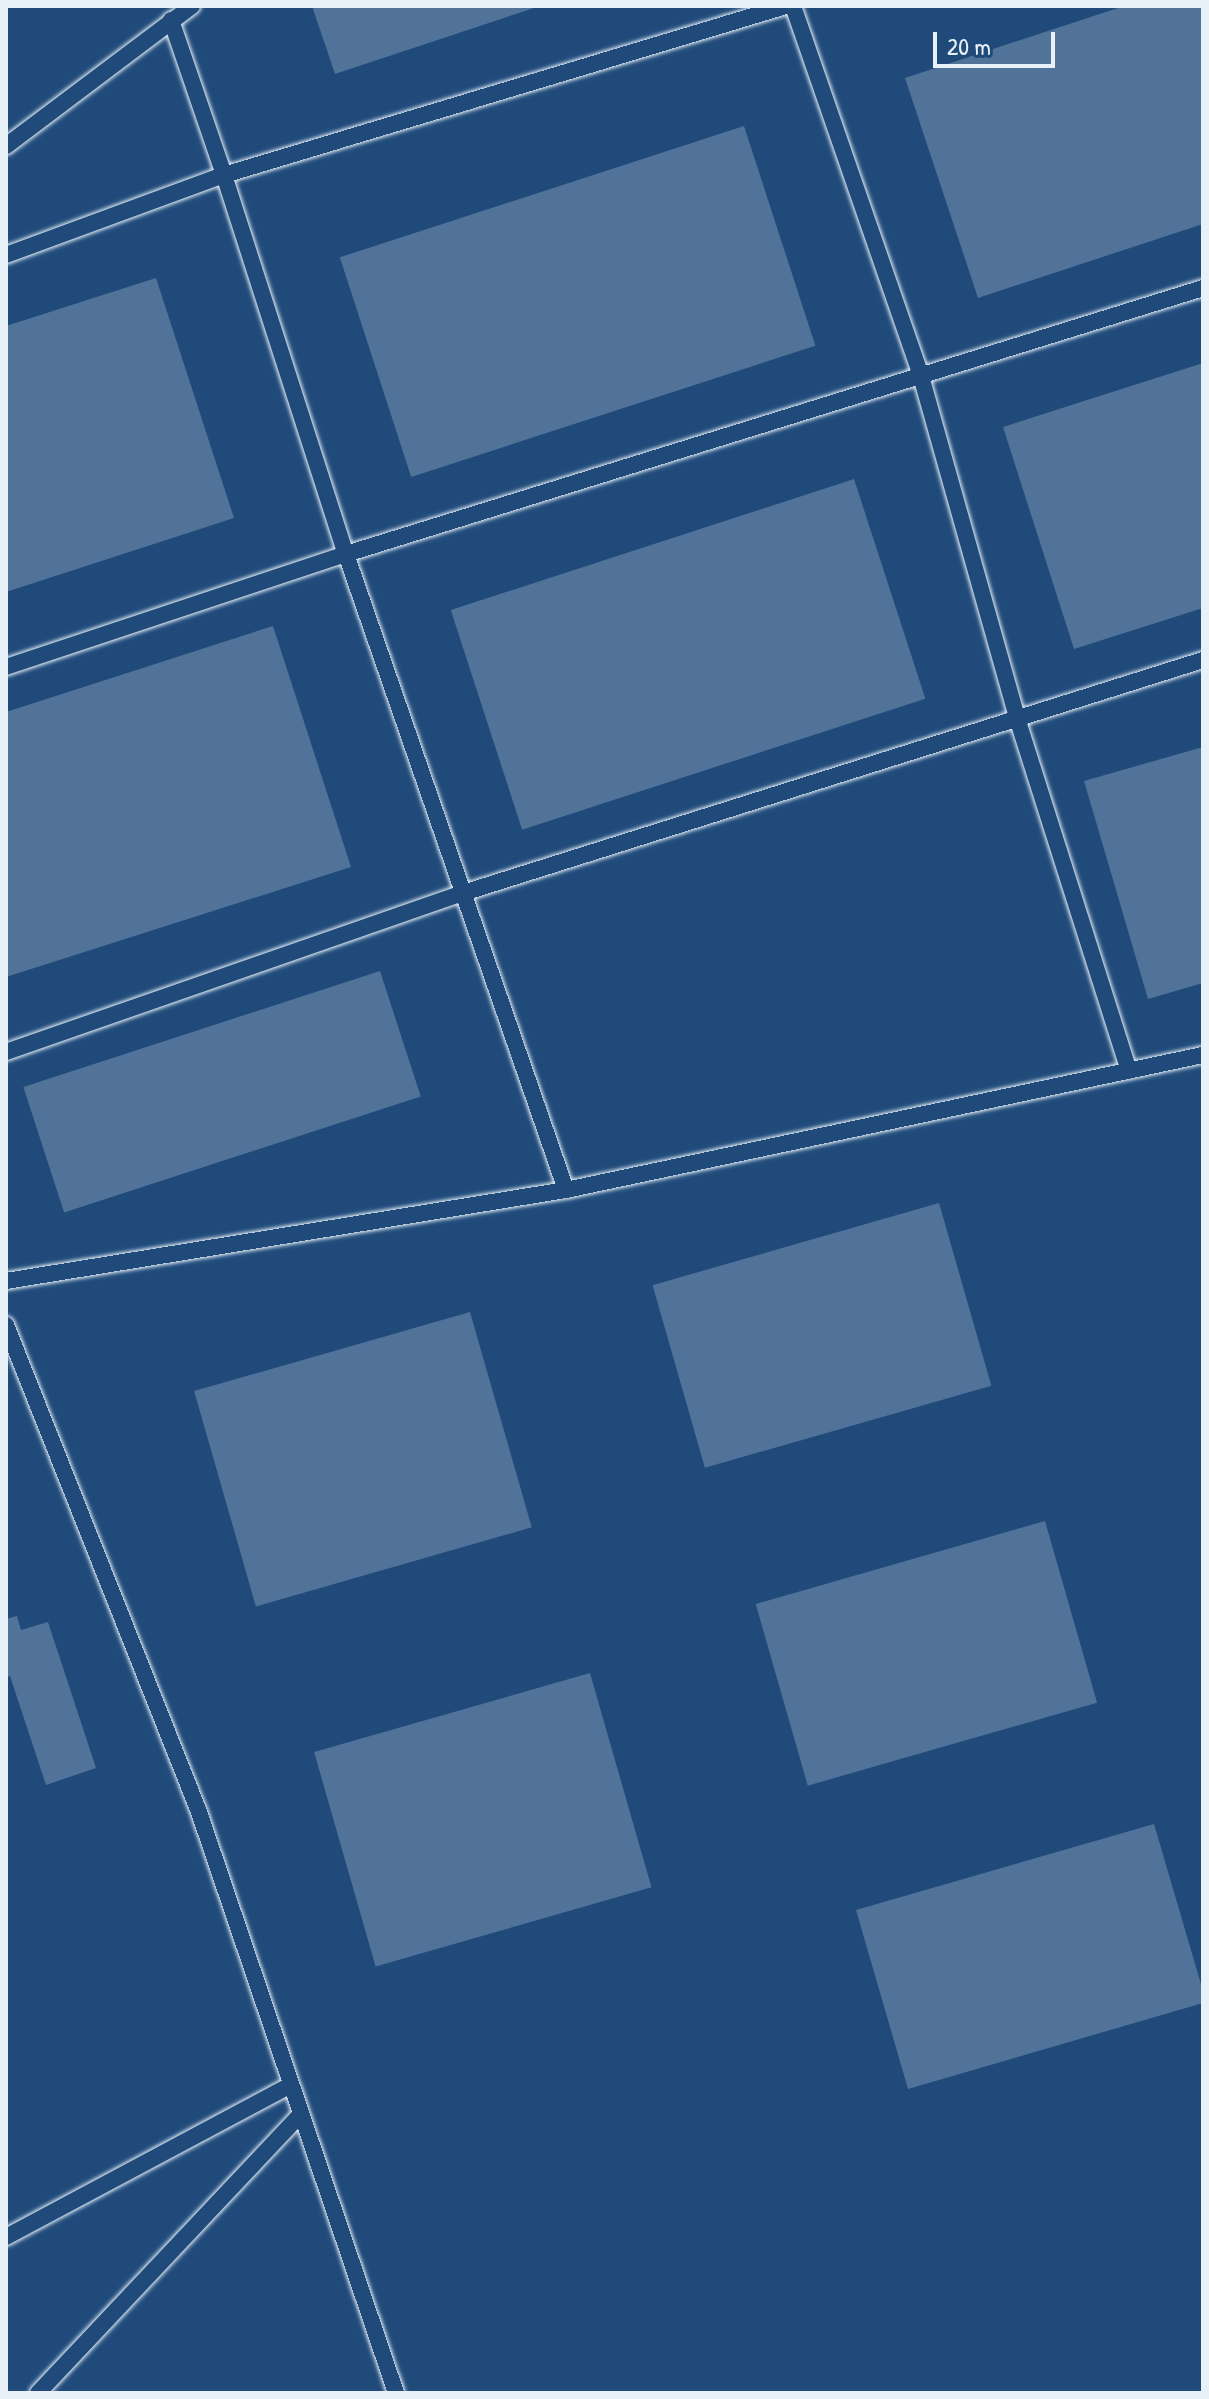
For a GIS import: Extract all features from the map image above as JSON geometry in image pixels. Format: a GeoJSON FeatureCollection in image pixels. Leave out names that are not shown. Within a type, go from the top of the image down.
{"type":"FeatureCollection","features":[{"type":"Feature","properties":{"kind":"lane"},"geometry":{"type":"LineString","coordinates":[[6,146],[192,6]]}},
{"type":"Feature","properties":{"kind":"lane"},"geometry":{"type":"LineString","coordinates":[[6,255],[224,175],[786,6]]}},
{"type":"Feature","properties":{"kind":"lane"},"geometry":{"type":"LineString","coordinates":[[793,6],[921,376],[1017,718],[1129,1071]]}},
{"type":"Feature","properties":{"kind":"lane"},"geometry":{"type":"LineString","coordinates":[[171,20],[346,554],[566,1190]]}},
{"type":"Feature","properties":{"kind":"lane"},"geometry":{"type":"LineString","coordinates":[[6,667],[346,554],[1203,288]]}},
{"type":"Feature","properties":{"kind":"lane"},"geometry":{"type":"LineString","coordinates":[[6,1052],[463,893],[1203,660]]}},
{"type":"Feature","properties":{"kind":"lane"},"geometry":{"type":"LineString","coordinates":[[6,1281],[566,1190],[1203,1055]]}},
{"type":"Feature","properties":{"kind":"lane"},"geometry":{"type":"LineString","coordinates":[[6,1325],[199,1812],[396,2393]]}},
{"type":"Feature","properties":{"kind":"lane"},"geometry":{"type":"LineString","coordinates":[[6,2237],[291,2085]]}},
{"type":"Feature","properties":{"kind":"lane"},"geometry":{"type":"LineString","coordinates":[[38,2393],[301,2114]]}},
{"type":"Feature","properties":{"kind":"building"},"geometry":{"type":"Polygon","coordinates":[[[312,6],[537,6],[537,7],[335,74],[312,6]]]}},
{"type":"Feature","properties":{"kind":"building"},"geometry":{"type":"Polygon","coordinates":[[[1124,6],[1203,6],[1203,224],[978,298],[905,78],[1124,6]]]}},
{"type":"Feature","properties":{"kind":"building"},"geometry":{"type":"Polygon","coordinates":[[[744,126],[815,346],[411,477],[340,257],[744,126]]]}},
{"type":"Feature","properties":{"kind":"building"},"geometry":{"type":"Polygon","coordinates":[[[156,278],[234,518],[6,592],[6,326],[156,278]]]}},
{"type":"Feature","properties":{"kind":"building"},"geometry":{"type":"Polygon","coordinates":[[[1203,363],[1203,608],[1074,649],[1003,427],[1203,363]]]}},
{"type":"Feature","properties":{"kind":"building"},"geometry":{"type":"Polygon","coordinates":[[[854,479],[925,699],[522,830],[451,610],[854,479]]]}},
{"type":"Feature","properties":{"kind":"building"},"geometry":{"type":"Polygon","coordinates":[[[273,626],[351,867],[6,977],[6,712],[273,626]]]}},
{"type":"Feature","properties":{"kind":"building"},"geometry":{"type":"Polygon","coordinates":[[[1203,747],[1203,983],[1148,999],[1084,781],[1203,747]]]}},
{"type":"Feature","properties":{"kind":"building"},"geometry":{"type":"Polygon","coordinates":[[[380,971],[421,1097],[64,1212],[23,1087],[380,971]]]}},
{"type":"Feature","properties":{"kind":"building"},"geometry":{"type":"Polygon","coordinates":[[[939,1203],[991,1386],[705,1468],[653,1285],[939,1203]]]}},
{"type":"Feature","properties":{"kind":"building"},"geometry":{"type":"Polygon","coordinates":[[[470,1312],[532,1527],[256,1606],[194,1391],[470,1312]]]}},
{"type":"Feature","properties":{"kind":"building"},"geometry":{"type":"Polygon","coordinates":[[[1045,1521],[1097,1703],[808,1786],[756,1604],[1045,1521]]]}},
{"type":"Feature","properties":{"kind":"building"},"geometry":{"type":"Polygon","coordinates":[[[17,1616],[21,1630],[48,1622],[96,1768],[46,1785],[10,1676],[6,1677],[6,1619],[17,1616]]]}},
{"type":"Feature","properties":{"kind":"building"},"geometry":{"type":"Polygon","coordinates":[[[590,1673],[651,1887],[376,1966],[314,1752],[590,1673]]]}},
{"type":"Feature","properties":{"kind":"building"},"geometry":{"type":"Polygon","coordinates":[[[1154,1824],[1203,1991],[1203,2003],[908,2089],[856,1910],[1154,1824]]]}}]}
